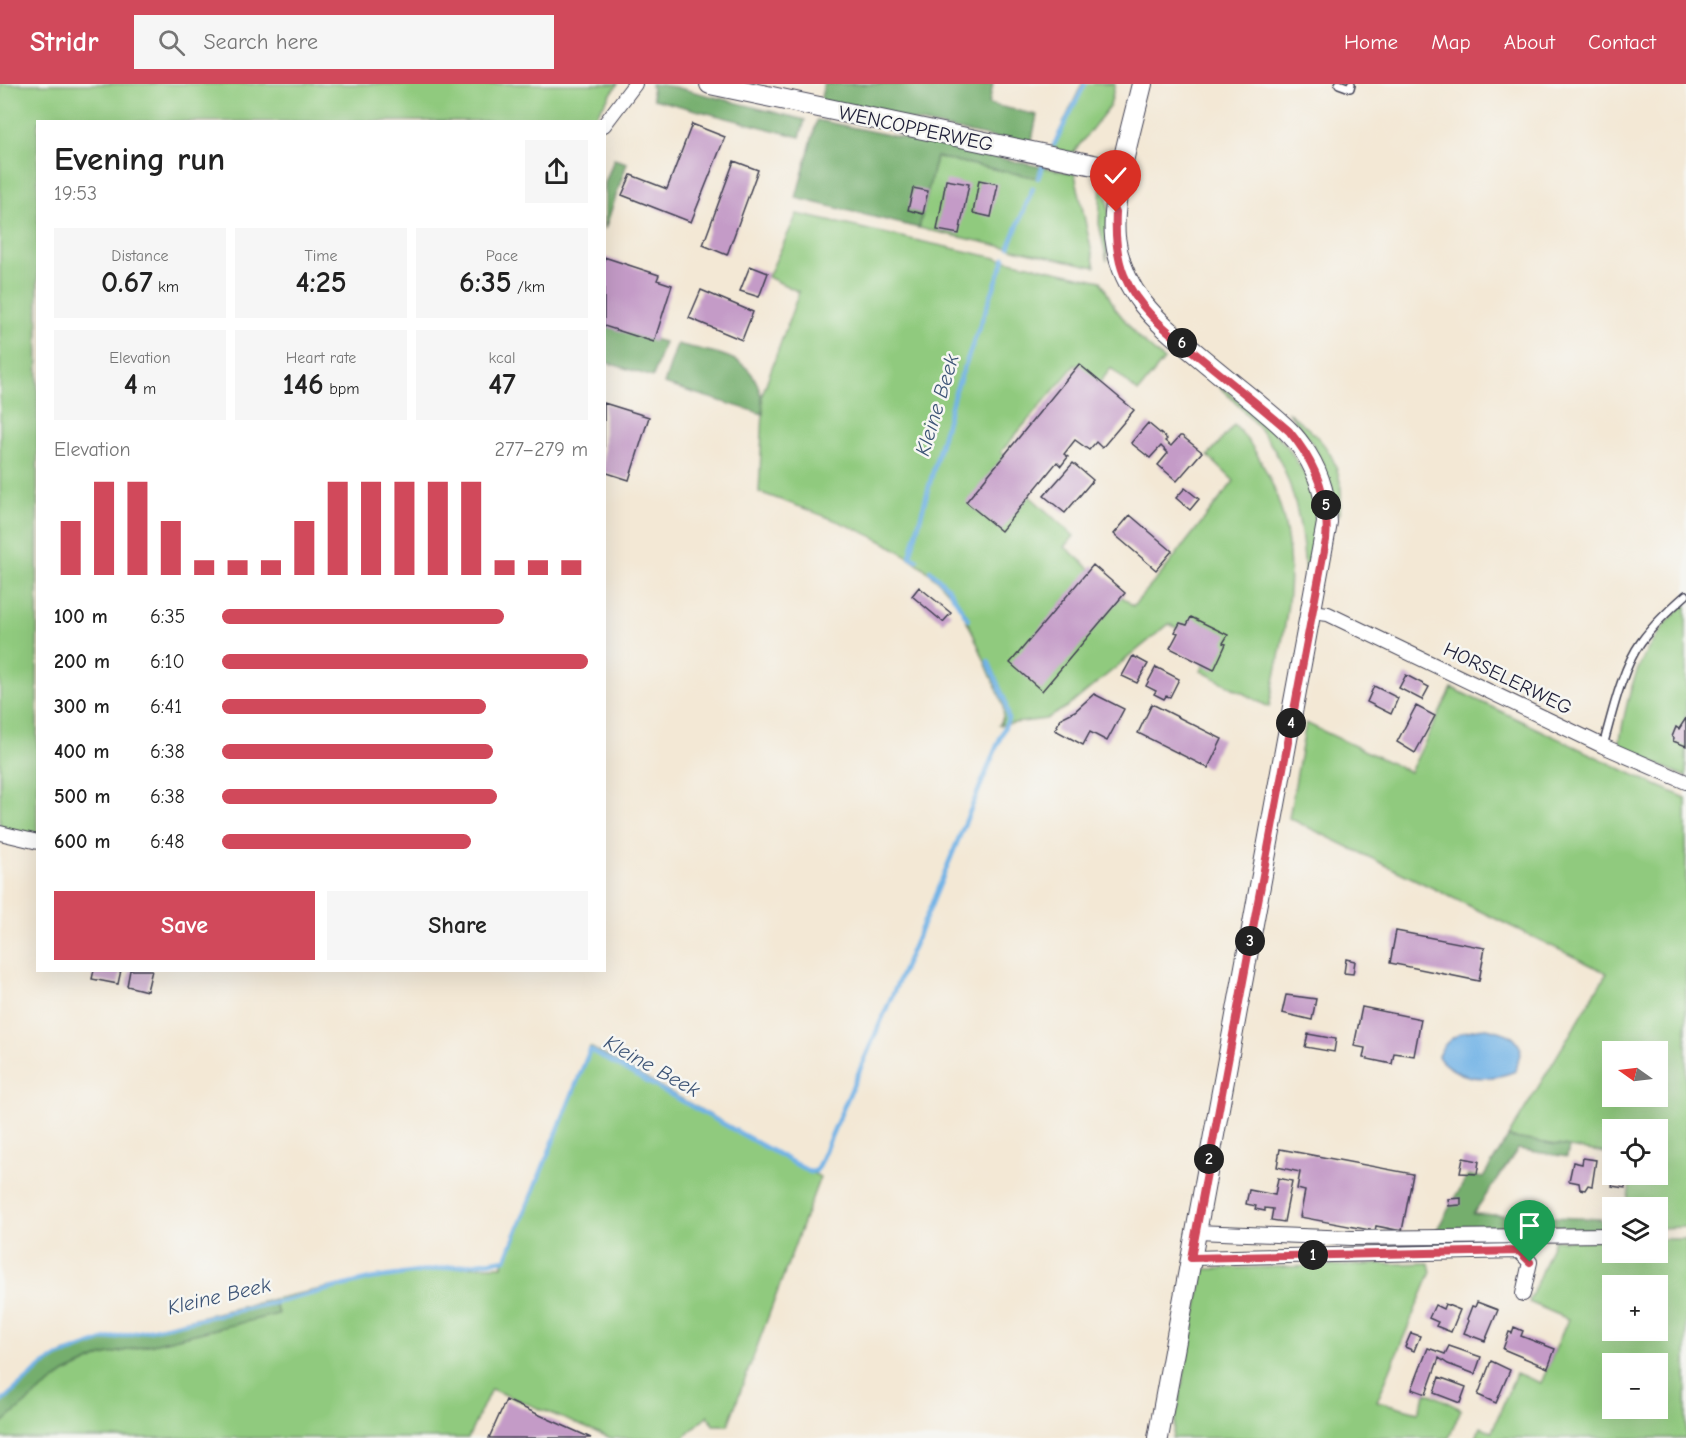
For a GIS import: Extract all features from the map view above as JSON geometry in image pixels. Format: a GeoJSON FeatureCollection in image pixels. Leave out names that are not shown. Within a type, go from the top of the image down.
{"type":"FeatureCollection","features":[{"type":"Feature","properties":{"kind":"main road","name":"WENCOPPERWEG"},"geometry":{"type":"LineString","coordinates":[[710,84],[1122,171]]}},
{"type":"Feature","properties":{"kind":"main road"},"geometry":{"type":"LineString","coordinates":[[1142,84],[1122,171],[1116,212],[1115,235],[1124,276],[1148,311],[1166,330],[1289,431],[1302,446],[1323,488],[1328,523],[1158,1438]]}},
{"type":"Feature","properties":{"kind":"street"},"geometry":{"type":"LineString","coordinates":[[606,122],[635,84]]}},
{"type":"Feature","properties":{"kind":"street","name":"HORSELERWEG"},"geometry":{"type":"LineString","coordinates":[[1312,612],[1328,614],[1603,746],[1686,782]]}},
{"type":"Feature","properties":{"kind":"street"},"geometry":{"type":"LineString","coordinates":[[0,833],[36,842]]}},
{"type":"Feature","properties":{"kind":"street"},"geometry":{"type":"LineString","coordinates":[[1196,1232],[1352,1238],[1602,1235]]}},
{"type":"Feature","properties":{"kind":"street"},"geometry":{"type":"LineString","coordinates":[[1191,1258],[1519,1251],[1530,1262],[1523,1294]]}},
{"type":"Feature","properties":{"kind":"lane"},"geometry":{"type":"LineString","coordinates":[[1339,84],[1350,88],[1351,84]]}},
{"type":"Feature","properties":{"kind":"lane"},"geometry":{"type":"LineString","coordinates":[[1603,746],[1620,685],[1640,643],[1667,612],[1686,595]]}},
{"type":"Feature","properties":{"kind":"green space"},"geometry":{"type":"Polygon","coordinates":[[[0,84],[618,84],[593,120],[36,120],[36,838],[0,829],[0,84]]]}},
{"type":"Feature","properties":{"kind":"green space"},"geometry":{"type":"Polygon","coordinates":[[[651,84],[675,87],[805,120],[800,137],[653,99],[651,84]]]}},
{"type":"Feature","properties":{"kind":"green space"},"geometry":{"type":"Polygon","coordinates":[[[824,84],[993,84],[989,104],[1037,115],[1031,145],[820,102],[824,84]]]}},
{"type":"Feature","properties":{"kind":"green space"},"geometry":{"type":"Polygon","coordinates":[[[1082,84],[1115,84],[1110,106],[1073,153],[1051,149],[1082,84]]]}},
{"type":"Feature","properties":{"kind":"green space"},"geometry":{"type":"Polygon","coordinates":[[[817,120],[1042,167],[1037,178],[936,157],[919,228],[796,198],[817,120]]]}},
{"type":"Feature","properties":{"kind":"green space"},"geometry":{"type":"Polygon","coordinates":[[[936,157],[1037,178],[1042,167],[1075,174],[1095,267],[919,228],[936,157]]]}},
{"type":"Feature","properties":{"kind":"green space"},"geometry":{"type":"Polygon","coordinates":[[[614,159],[627,163],[606,226],[606,180],[614,159]]]}},
{"type":"Feature","properties":{"kind":"green space"},"geometry":{"type":"Polygon","coordinates":[[[1101,181],[1108,210],[1107,261],[1099,224],[1101,181]]]}},
{"type":"Feature","properties":{"kind":"green space"},"geometry":{"type":"Polygon","coordinates":[[[797,214],[1101,281],[1115,308],[1139,338],[1164,360],[1138,392],[1111,368],[1099,384],[1075,365],[1001,452],[1024,472],[1016,484],[1074,536],[1065,547],[1133,606],[1162,573],[1234,481],[1208,456],[1234,425],[1252,446],[1273,486],[1283,515],[1288,543],[1289,596],[1269,707],[1201,671],[1213,648],[1169,624],[1070,705],[1046,719],[999,725],[1004,713],[999,693],[969,625],[954,599],[936,578],[914,561],[865,533],[759,492],[762,395],[799,292],[768,277],[797,214]]]}},
{"type":"Feature","properties":{"kind":"green space"},"geometry":{"type":"Polygon","coordinates":[[[606,327],[664,342],[653,377],[606,362],[606,327]]]}},
{"type":"Feature","properties":{"kind":"green space"},"geometry":{"type":"Polygon","coordinates":[[[677,344],[724,356],[737,361],[747,369],[755,379],[761,394],[763,414],[664,384],[677,344]]]}},
{"type":"Feature","properties":{"kind":"green space"},"geometry":{"type":"Polygon","coordinates":[[[1211,379],[1270,427],[1289,449],[1308,479],[1319,507],[1316,551],[1306,603],[1300,525],[1284,469],[1261,431],[1211,379]]]}},
{"type":"Feature","properties":{"kind":"green space"},"geometry":{"type":"Polygon","coordinates":[[[1287,411],[1315,435],[1335,463],[1341,489],[1339,517],[1324,467],[1312,443],[1287,411]]]}},
{"type":"Feature","properties":{"kind":"green space"},"geometry":{"type":"Polygon","coordinates":[[[1686,604],[1686,777],[1619,747],[1626,706],[1638,669],[1657,635],[1686,604]]]}},
{"type":"Feature","properties":{"kind":"green space"},"geometry":{"type":"Polygon","coordinates":[[[1452,688],[1686,798],[1686,1227],[1668,1228],[1668,1197],[1628,1197],[1630,1185],[1668,1185],[1668,1119],[1602,1119],[1602,1152],[1508,1137],[1607,973],[1289,818],[1306,723],[1410,772],[1452,688]]]}},
{"type":"Feature","properties":{"kind":"green space"},"geometry":{"type":"Polygon","coordinates":[[[590,1047],[820,1177],[728,1425],[713,1425],[708,1415],[683,1438],[611,1438],[491,1389],[468,1438],[0,1438],[0,1425],[39,1392],[65,1373],[102,1356],[278,1314],[274,1299],[359,1281],[416,1272],[473,1266],[502,1266],[590,1047]]]}},
{"type":"Feature","properties":{"kind":"green space"},"geometry":{"type":"Polygon","coordinates":[[[1508,1137],[1569,1147],[1567,1157],[1518,1149],[1473,1214],[1601,1219],[1602,1229],[1436,1231],[1468,1175],[1483,1178],[1508,1137]]]}},
{"type":"Feature","properties":{"kind":"green space"},"geometry":{"type":"Polygon","coordinates":[[[1668,1239],[1686,1239],[1686,1438],[1476,1438],[1480,1427],[1492,1431],[1516,1373],[1541,1383],[1568,1319],[1529,1302],[1554,1240],[1602,1240],[1602,1263],[1668,1263],[1668,1239]]]}},
{"type":"Feature","properties":{"kind":"green space"},"geometry":{"type":"Polygon","coordinates":[[[1429,1263],[1431,1272],[1377,1401],[1418,1412],[1427,1392],[1461,1409],[1449,1438],[1172,1438],[1204,1269],[1429,1263]]]}},
{"type":"Feature","properties":{"kind":"green space"},"geometry":{"type":"Polygon","coordinates":[[[274,1299],[278,1314],[102,1356],[65,1373],[0,1425],[0,1403],[63,1353],[133,1333],[274,1299]]]}},
{"type":"Feature","properties":{"kind":"water"},"geometry":{"type":"Polygon","coordinates":[[[1487,1028],[1507,1034],[1518,1043],[1521,1049],[1516,1071],[1484,1078],[1467,1076],[1446,1065],[1439,1058],[1446,1043],[1458,1035],[1487,1028]]]}},
{"type":"Feature","properties":{"kind":"building"},"geometry":{"type":"Polygon","coordinates":[[[692,124],[725,137],[691,222],[622,195],[631,175],[667,189],[692,124]]]}},
{"type":"Feature","properties":{"kind":"building"},"geometry":{"type":"Polygon","coordinates":[[[734,161],[758,170],[727,255],[703,245],[734,161]]]}},
{"type":"Feature","properties":{"kind":"building"},"geometry":{"type":"Polygon","coordinates":[[[946,180],[969,184],[959,234],[937,230],[946,180]]]}},
{"type":"Feature","properties":{"kind":"building"},"geometry":{"type":"Polygon","coordinates":[[[979,180],[998,184],[991,217],[973,213],[979,180]]]}},
{"type":"Feature","properties":{"kind":"building"},"geometry":{"type":"Polygon","coordinates":[[[913,188],[928,191],[923,214],[908,210],[913,188]]]}},
{"type":"Feature","properties":{"kind":"building"},"geometry":{"type":"Polygon","coordinates":[[[606,258],[659,275],[657,280],[672,285],[654,342],[606,327],[606,258]]]}},
{"type":"Feature","properties":{"kind":"building"},"geometry":{"type":"Polygon","coordinates":[[[750,266],[768,273],[759,297],[740,291],[750,266]]]}},
{"type":"Feature","properties":{"kind":"building"},"geometry":{"type":"Polygon","coordinates":[[[701,290],[753,312],[742,340],[689,318],[701,290]]]}},
{"type":"Feature","properties":{"kind":"building"},"geometry":{"type":"Polygon","coordinates":[[[1079,364],[1134,410],[1102,448],[1096,442],[1089,450],[1075,440],[1064,454],[1068,457],[1061,466],[1057,462],[1001,531],[966,502],[1079,364]]]}},
{"type":"Feature","properties":{"kind":"building"},"geometry":{"type":"Polygon","coordinates":[[[606,404],[649,417],[629,480],[606,473],[606,404]]]}},
{"type":"Feature","properties":{"kind":"building"},"geometry":{"type":"Polygon","coordinates":[[[1148,423],[1167,439],[1165,441],[1171,446],[1182,436],[1202,452],[1177,481],[1158,465],[1168,453],[1161,446],[1150,458],[1131,443],[1148,423]]]}},
{"type":"Feature","properties":{"kind":"building"},"geometry":{"type":"Polygon","coordinates":[[[1073,463],[1093,480],[1065,513],[1044,496],[1073,463]]]}},
{"type":"Feature","properties":{"kind":"building"},"geometry":{"type":"Polygon","coordinates":[[[1185,488],[1199,499],[1190,510],[1176,498],[1185,488]]]}},
{"type":"Feature","properties":{"kind":"building"},"geometry":{"type":"Polygon","coordinates":[[[1130,515],[1172,551],[1156,570],[1114,534],[1130,515]]]}},
{"type":"Feature","properties":{"kind":"building"},"geometry":{"type":"Polygon","coordinates":[[[1093,565],[1125,593],[1042,691],[1010,663],[1093,565]]]}},
{"type":"Feature","properties":{"kind":"building"},"geometry":{"type":"Polygon","coordinates":[[[919,587],[951,613],[943,622],[912,596],[919,587]]]}},
{"type":"Feature","properties":{"kind":"building"},"geometry":{"type":"Polygon","coordinates":[[[1191,617],[1228,635],[1214,670],[1170,648],[1178,633],[1175,632],[1180,623],[1187,625],[1191,617]]]}},
{"type":"Feature","properties":{"kind":"building"},"geometry":{"type":"Polygon","coordinates":[[[1133,656],[1148,664],[1137,683],[1122,676],[1133,656]]]}},
{"type":"Feature","properties":{"kind":"building"},"geometry":{"type":"Polygon","coordinates":[[[1156,667],[1179,679],[1170,697],[1166,696],[1164,699],[1154,694],[1156,691],[1146,686],[1156,667]]]}},
{"type":"Feature","properties":{"kind":"building"},"geometry":{"type":"Polygon","coordinates":[[[1406,675],[1429,687],[1422,700],[1399,688],[1406,675]]]}},
{"type":"Feature","properties":{"kind":"building"},"geometry":{"type":"Polygon","coordinates":[[[1374,686],[1398,698],[1391,714],[1367,702],[1374,686]]]}},
{"type":"Feature","properties":{"kind":"building"},"geometry":{"type":"Polygon","coordinates":[[[1094,694],[1124,709],[1107,741],[1090,732],[1083,745],[1055,730],[1061,718],[1075,711],[1094,694]]]}},
{"type":"Feature","properties":{"kind":"building"},"geometry":{"type":"Polygon","coordinates":[[[1152,704],[1222,739],[1208,768],[1138,733],[1152,704]]]}},
{"type":"Feature","properties":{"kind":"building"},"geometry":{"type":"Polygon","coordinates":[[[1416,706],[1435,716],[1415,753],[1397,742],[1416,706]]]}},
{"type":"Feature","properties":{"kind":"building"},"geometry":{"type":"Polygon","coordinates":[[[1686,718],[1686,746],[1673,741],[1672,737],[1676,727],[1679,729],[1686,718]]]}},
{"type":"Feature","properties":{"kind":"building"},"geometry":{"type":"Polygon","coordinates":[[[1396,931],[1485,948],[1479,981],[1390,963],[1396,931]]]}},
{"type":"Feature","properties":{"kind":"building"},"geometry":{"type":"Polygon","coordinates":[[[1346,959],[1355,961],[1353,974],[1344,973],[1346,959]]]}},
{"type":"Feature","properties":{"kind":"building"},"geometry":{"type":"Polygon","coordinates":[[[94,972],[121,972],[118,984],[92,979],[94,972]]]}},
{"type":"Feature","properties":{"kind":"building"},"geometry":{"type":"Polygon","coordinates":[[[130,972],[152,972],[147,991],[127,986],[130,972]]]}},
{"type":"Feature","properties":{"kind":"building"},"geometry":{"type":"Polygon","coordinates":[[[1286,995],[1316,999],[1312,1020],[1282,1013],[1286,995]]]}},
{"type":"Feature","properties":{"kind":"building"},"geometry":{"type":"Polygon","coordinates":[[[1362,1007],[1421,1019],[1414,1056],[1394,1053],[1392,1064],[1363,1058],[1365,1048],[1354,1046],[1362,1007]]]}},
{"type":"Feature","properties":{"kind":"building"},"geometry":{"type":"Polygon","coordinates":[[[1308,1034],[1336,1039],[1334,1052],[1305,1047],[1308,1034]]]}},
{"type":"Feature","properties":{"kind":"building"},"geometry":{"type":"Polygon","coordinates":[[[1280,1149],[1413,1174],[1402,1231],[1376,1226],[1375,1231],[1300,1217],[1305,1191],[1297,1189],[1300,1172],[1277,1167],[1280,1149]]]}},
{"type":"Feature","properties":{"kind":"building"},"geometry":{"type":"Polygon","coordinates":[[[1463,1158],[1479,1161],[1477,1174],[1460,1173],[1463,1158]]]}},
{"type":"Feature","properties":{"kind":"building"},"geometry":{"type":"Polygon","coordinates":[[[1583,1158],[1596,1160],[1592,1186],[1588,1185],[1585,1190],[1580,1189],[1579,1183],[1569,1181],[1573,1162],[1582,1164],[1583,1158]]]}},
{"type":"Feature","properties":{"kind":"building"},"geometry":{"type":"Polygon","coordinates":[[[1278,1178],[1292,1181],[1284,1222],[1271,1220],[1273,1209],[1265,1208],[1265,1211],[1246,1204],[1249,1190],[1275,1195],[1278,1178]]]}},
{"type":"Feature","properties":{"kind":"building"},"geometry":{"type":"Polygon","coordinates":[[[1612,1185],[1625,1185],[1625,1188],[1612,1185]]]}},
{"type":"Feature","properties":{"kind":"building"},"geometry":{"type":"Polygon","coordinates":[[[1461,1198],[1461,1205],[1449,1206],[1448,1199],[1461,1198]]]}},
{"type":"Feature","properties":{"kind":"building"},"geometry":{"type":"Polygon","coordinates":[[[1477,1302],[1498,1310],[1485,1341],[1464,1333],[1472,1306],[1475,1307],[1477,1302]]]}},
{"type":"Feature","properties":{"kind":"building"},"geometry":{"type":"Polygon","coordinates":[[[1445,1304],[1460,1310],[1451,1332],[1436,1326],[1438,1322],[1429,1318],[1435,1305],[1443,1309],[1445,1304]]]}},
{"type":"Feature","properties":{"kind":"building"},"geometry":{"type":"Polygon","coordinates":[[[1514,1327],[1523,1331],[1521,1336],[1555,1349],[1548,1368],[1503,1349],[1509,1332],[1512,1333],[1514,1327]]]}},
{"type":"Feature","properties":{"kind":"building"},"geometry":{"type":"Polygon","coordinates":[[[1411,1333],[1420,1336],[1414,1351],[1405,1347],[1411,1333]]]}},
{"type":"Feature","properties":{"kind":"building"},"geometry":{"type":"Polygon","coordinates":[[[1449,1346],[1481,1357],[1475,1374],[1448,1364],[1439,1358],[1426,1394],[1412,1389],[1428,1348],[1445,1354],[1449,1346]]]}},
{"type":"Feature","properties":{"kind":"building"},"geometry":{"type":"Polygon","coordinates":[[[1491,1361],[1510,1370],[1496,1403],[1478,1395],[1491,1361]]]}},
{"type":"Feature","properties":{"kind":"building"},"geometry":{"type":"Polygon","coordinates":[[[1439,1377],[1466,1387],[1460,1403],[1434,1393],[1439,1377]]]}},
{"type":"Feature","properties":{"kind":"building"},"geometry":{"type":"Polygon","coordinates":[[[506,1400],[591,1438],[489,1438],[506,1400]]]}},
{"type":"Feature","properties":{"kind":"waterway","name":"Kleine Beek"},"geometry":{"type":"LineString","coordinates":[[1054,145],[1085,84]]}},
{"type":"Feature","properties":{"kind":"waterway","name":"Kleine Beek"},"geometry":{"type":"LineString","coordinates":[[1038,178],[1043,165]]}},
{"type":"Feature","properties":{"kind":"waterway","name":"Kleine Beek"},"geometry":{"type":"LineString","coordinates":[[1009,247],[1033,188]]}},
{"type":"Feature","properties":{"kind":"waterway","name":"Kleine Beek"},"geometry":{"type":"LineString","coordinates":[[917,560],[910,556],[954,395],[1005,258]]}},
{"type":"Feature","properties":{"kind":"waterway","name":"Kleine Beek"},"geometry":{"type":"LineString","coordinates":[[930,570],[948,588],[968,619]]}},
{"type":"Feature","properties":{"kind":"waterway","name":"Kleine Beek"},"geometry":{"type":"LineString","coordinates":[[0,1403],[42,1366],[57,1357],[103,1340],[282,1301],[370,1279],[506,1259],[590,1050],[810,1172],[816,1171],[930,908],[1008,719],[1005,701],[988,661]]}},
{"type":"Feature","properties":{"kind":"route"},"geometry":{"type":"LineString","coordinates":[[1116,212],[1115,235],[1124,276],[1135,294],[1166,330],[1272,416],[1302,446],[1323,488],[1328,523],[1191,1258],[1519,1251],[1530,1262]]}}]}
